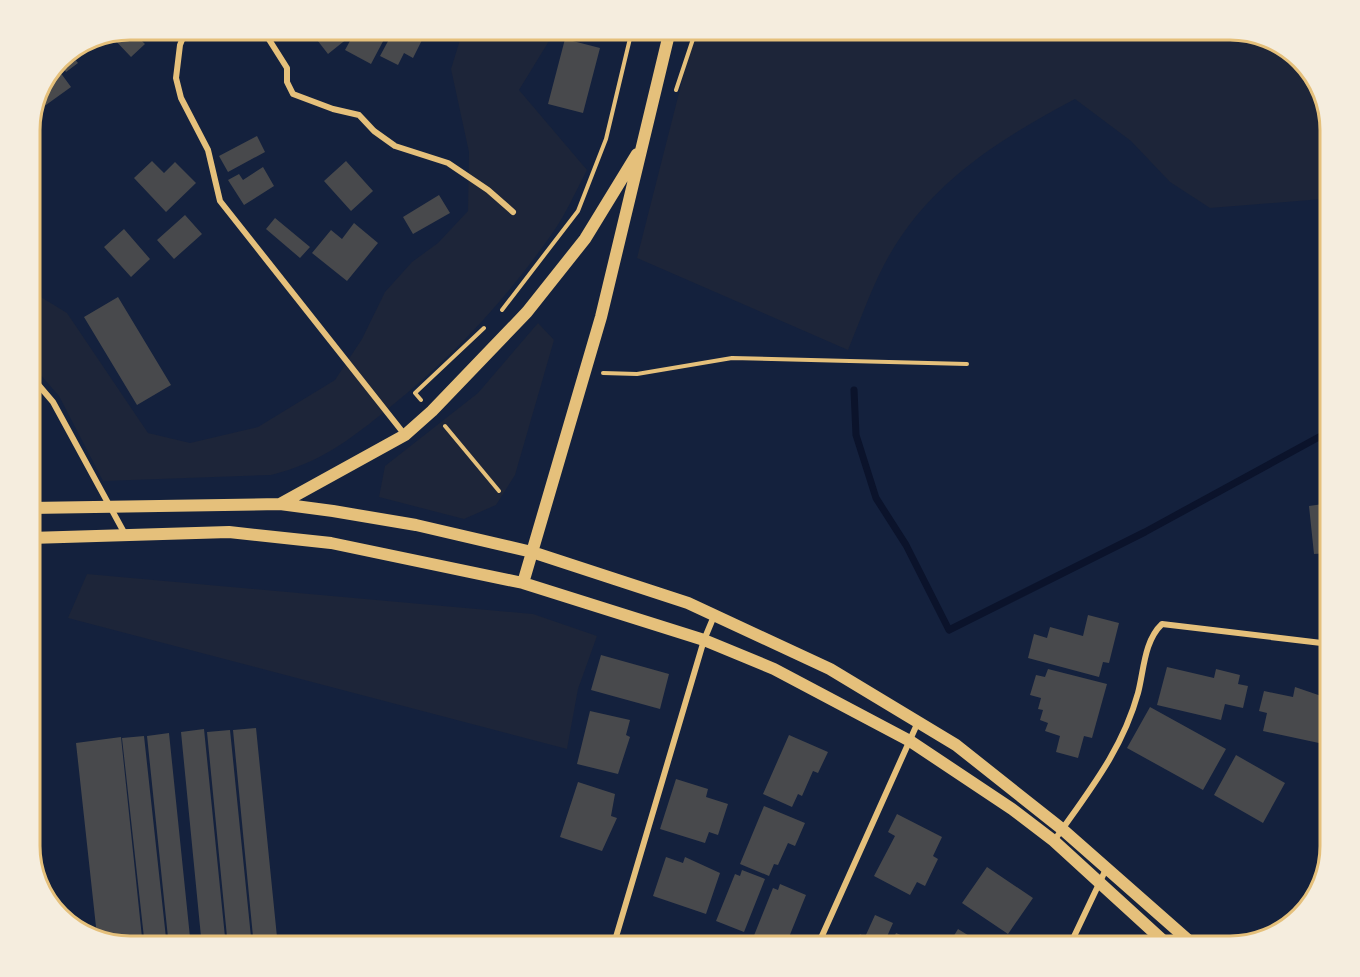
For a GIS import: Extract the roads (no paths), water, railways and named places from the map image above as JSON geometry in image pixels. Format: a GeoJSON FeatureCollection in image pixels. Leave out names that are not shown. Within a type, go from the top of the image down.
{"type":"FeatureCollection","features":[{"type":"Feature","properties":{"kind":"main road"},"geometry":{"type":"LineString","coordinates":[[524,583],[601,317],[667,41]]}},
{"type":"Feature","properties":{"kind":"main road"},"geometry":{"type":"LineString","coordinates":[[280,504],[405,435],[432,411],[527,312],[585,238],[643,142]]}},
{"type":"Feature","properties":{"kind":"main road"},"geometry":{"type":"LineString","coordinates":[[41,508],[280,504],[416,525],[532,552],[688,603],[830,669],[956,745],[1062,829],[1183,936]]}},
{"type":"Feature","properties":{"kind":"main road"},"geometry":{"type":"LineString","coordinates":[[41,538],[229,532],[331,543],[524,583],[705,640],[774,669],[910,741],[1012,809],[1054,841],[1158,936]]}},
{"type":"Feature","properties":{"kind":"street"},"geometry":{"type":"LineString","coordinates":[[182,41],[176,78],[181,98],[208,150],[220,201],[405,435]]}},
{"type":"Feature","properties":{"kind":"street"},"geometry":{"type":"LineString","coordinates":[[270,41],[287,68],[287,82],[293,94],[333,109],[359,115],[374,131],[395,146],[448,162],[488,190],[513,213]]}},
{"type":"Feature","properties":{"kind":"street"},"geometry":{"type":"LineString","coordinates":[[41,388],[53,402],[126,537]]}},
{"type":"Feature","properties":{"kind":"street"},"geometry":{"type":"LineString","coordinates":[[616,936],[714,616]]}},
{"type":"Feature","properties":{"kind":"street"},"geometry":{"type":"LineString","coordinates":[[1054,841],[1093,788],[1128,726],[1150,641],[1162,624],[1320,643]]}},
{"type":"Feature","properties":{"kind":"street"},"geometry":{"type":"LineString","coordinates":[[822,936],[918,722]]}},
{"type":"Feature","properties":{"kind":"street"},"geometry":{"type":"LineString","coordinates":[[1075,936],[1106,868]]}},
{"type":"Feature","properties":{"kind":"waterway"},"geometry":{"type":"LineString","coordinates":[[854,390],[856,435],[876,498],[906,545],[949,630],[1145,532],[1320,436]]}}]}
